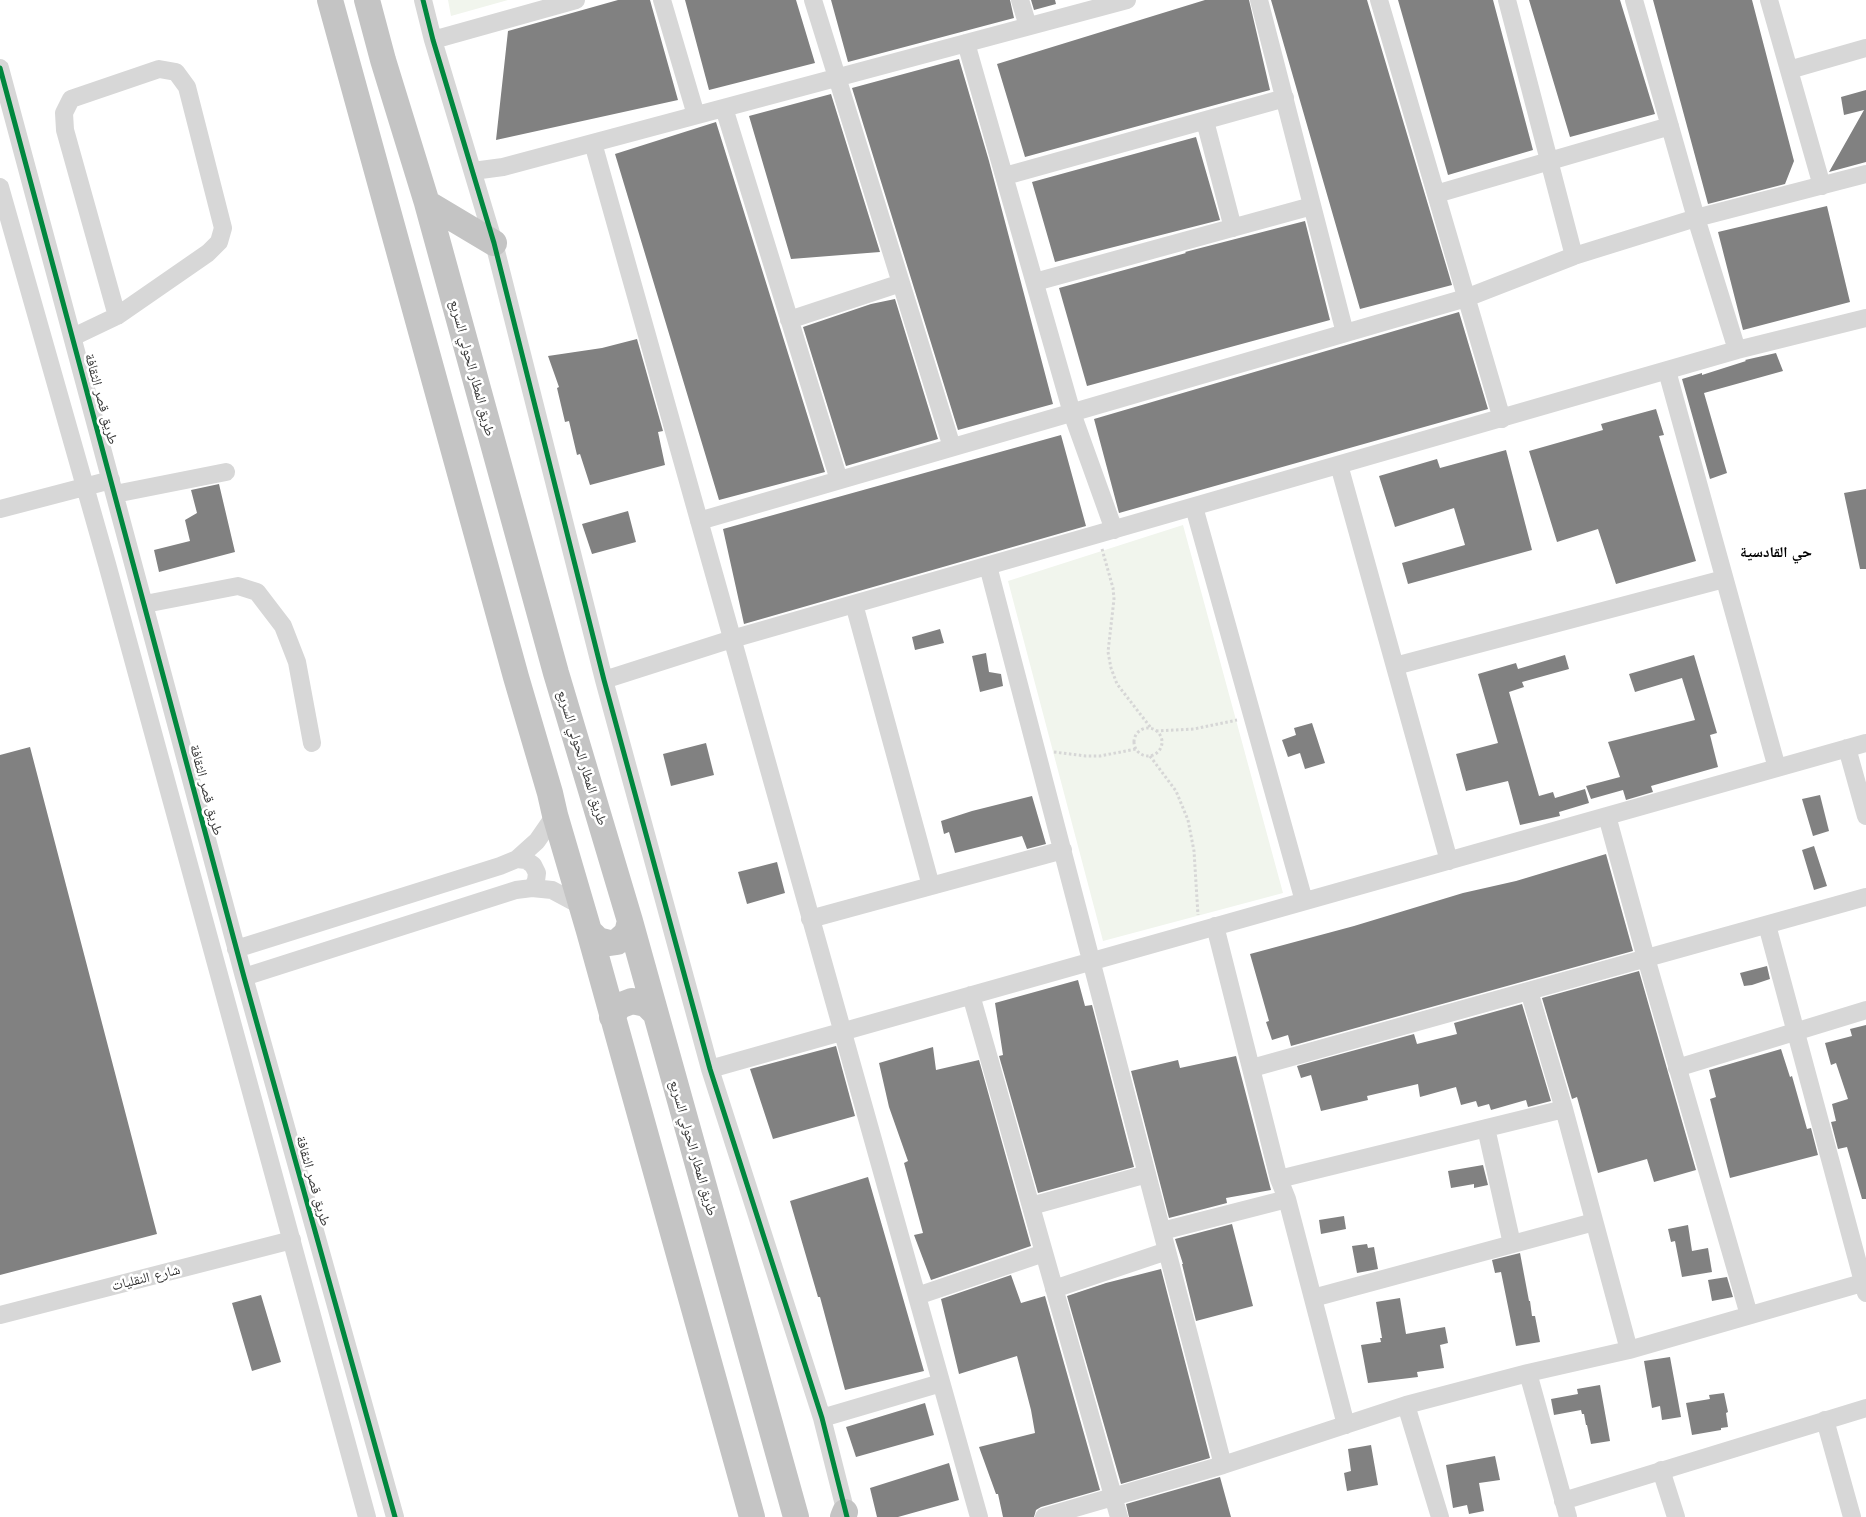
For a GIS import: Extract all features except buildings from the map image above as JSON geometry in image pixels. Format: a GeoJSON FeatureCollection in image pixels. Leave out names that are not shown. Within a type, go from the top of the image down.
{"type":"FeatureCollection","features":[{"type":"Feature","properties":{"kind":"highway"},"geometry":{"type":"LineString","coordinates":[[330,0],[516,677],[589,931],[752,1517]]}},
{"type":"Feature","properties":{"kind":"highway","name":"طريق المطار الحولي السريع"},"geometry":{"type":"LineString","coordinates":[[366,0],[382,60],[427,203],[556,673],[630,921],[796,1517]]}},
{"type":"Feature","properties":{"kind":"highway"},"geometry":{"type":"LineString","coordinates":[[376,0],[382,60]]}},
{"type":"Feature","properties":{"kind":"highway"},"geometry":{"type":"LineString","coordinates":[[427,203],[494,243]]}},
{"type":"Feature","properties":{"kind":"highway"},"geometry":{"type":"LineString","coordinates":[[589,931],[598,940],[610,943],[617,942],[627,933],[630,921]]}},
{"type":"Feature","properties":{"kind":"highway"},"geometry":{"type":"LineString","coordinates":[[612,1017],[619,1006],[632,1001],[646,1004],[655,1013]]}},
{"type":"Feature","properties":{"kind":"street"},"geometry":{"type":"LineString","coordinates":[[423,0],[432,40],[494,243],[604,680],[710,1069],[822,1418],[845,1515]]}},
{"type":"Feature","properties":{"kind":"street"},"geometry":{"type":"LineString","coordinates":[[432,40],[576,0]]}},
{"type":"Feature","properties":{"kind":"street"},"geometry":{"type":"LineString","coordinates":[[662,0],[696,115]]}},
{"type":"Feature","properties":{"kind":"street"},"geometry":{"type":"LineString","coordinates":[[813,0],[952,447]]}},
{"type":"Feature","properties":{"kind":"street"},"geometry":{"type":"LineString","coordinates":[[1020,0],[1028,26]]}},
{"type":"Feature","properties":{"kind":"street"},"geometry":{"type":"LineString","coordinates":[[473,171],[503,167],[1127,0]]}},
{"type":"Feature","properties":{"kind":"street"},"geometry":{"type":"LineString","coordinates":[[1259,0],[1345,333]]}},
{"type":"Feature","properties":{"kind":"street"},"geometry":{"type":"LineString","coordinates":[[1379,0],[1502,419]]}},
{"type":"Feature","properties":{"kind":"street"},"geometry":{"type":"LineString","coordinates":[[1507,0],[1574,256]]}},
{"type":"Feature","properties":{"kind":"street"},"geometry":{"type":"LineString","coordinates":[[1634,0],[1696,218],[1737,350]]}},
{"type":"Feature","properties":{"kind":"street"},"geometry":{"type":"LineString","coordinates":[[1769,0],[1822,186]]}},
{"type":"Feature","properties":{"kind":"street"},"geometry":{"type":"LineString","coordinates":[[966,43],[1106,532]]}},
{"type":"Feature","properties":{"kind":"street"},"geometry":{"type":"LineString","coordinates":[[1789,70],[1866,48]]}},
{"type":"Feature","properties":{"kind":"street","name":"طريق قصر الثقافة"},"geometry":{"type":"LineString","coordinates":[[0,68],[236,949],[395,1517]]}},
{"type":"Feature","properties":{"kind":"street"},"geometry":{"type":"LineString","coordinates":[[73,337],[118,316],[208,253],[219,242],[223,228],[187,87],[176,72],[159,68],[71,99],[64,113],[65,130],[118,316]]}},
{"type":"Feature","properties":{"kind":"street"},"geometry":{"type":"LineString","coordinates":[[1005,176],[1285,98]]}},
{"type":"Feature","properties":{"kind":"street"},"geometry":{"type":"LineString","coordinates":[[724,108],[839,480]]}},
{"type":"Feature","properties":{"kind":"street"},"geometry":{"type":"LineString","coordinates":[[1205,121],[1233,228]]}},
{"type":"Feature","properties":{"kind":"street"},"geometry":{"type":"LineString","coordinates":[[1436,194],[1670,126]]}},
{"type":"Feature","properties":{"kind":"street"},"geometry":{"type":"LineString","coordinates":[[593,143],[979,1517]]}},
{"type":"Feature","properties":{"kind":"street"},"geometry":{"type":"LineString","coordinates":[[699,521],[1466,298],[1574,256],[1696,218],[1866,174]]}},
{"type":"Feature","properties":{"kind":"street"},"geometry":{"type":"LineString","coordinates":[[0,187],[85,487],[367,1517]]}},
{"type":"Feature","properties":{"kind":"street"},"geometry":{"type":"LineString","coordinates":[[1035,282],[1312,206]]}},
{"type":"Feature","properties":{"kind":"street"},"geometry":{"type":"LineString","coordinates":[[789,320],[901,283]]}},
{"type":"Feature","properties":{"kind":"street"},"geometry":{"type":"LineString","coordinates":[[604,680],[732,639],[1737,350],[1866,318]]}},
{"type":"Feature","properties":{"kind":"street"},"geometry":{"type":"LineString","coordinates":[[1667,371],[1777,768]]}},
{"type":"Feature","properties":{"kind":"street"},"geometry":{"type":"LineString","coordinates":[[1339,465],[1449,860]]}},
{"type":"Feature","properties":{"kind":"street"},"geometry":{"type":"LineString","coordinates":[[0,509],[85,487],[113,487],[226,472]]}},
{"type":"Feature","properties":{"kind":"street"},"geometry":{"type":"LineString","coordinates":[[1194,507],[1304,901]]}},
{"type":"Feature","properties":{"kind":"street"},"geometry":{"type":"LineString","coordinates":[[988,566],[1223,1465]]}},
{"type":"Feature","properties":{"kind":"street"},"geometry":{"type":"LineString","coordinates":[[1395,666],[1724,579]]}},
{"type":"Feature","properties":{"kind":"street"},"geometry":{"type":"LineString","coordinates":[[144,604],[238,586],[257,592],[283,626],[297,662],[312,743]]}},
{"type":"Feature","properties":{"kind":"street"},"geometry":{"type":"LineString","coordinates":[[854,604],[931,886]]}},
{"type":"Feature","properties":{"kind":"street"},"geometry":{"type":"LineString","coordinates":[[710,1069],[1866,742]]}},
{"type":"Feature","properties":{"kind":"street"},"geometry":{"type":"LineString","coordinates":[[1847,748],[1866,816]]}},
{"type":"Feature","properties":{"kind":"street"},"geometry":{"type":"LineString","coordinates":[[236,949],[518,859],[537,841],[555,815]]}},
{"type":"Feature","properties":{"kind":"street"},"geometry":{"type":"LineString","coordinates":[[1607,816],[1749,1315]]}},
{"type":"Feature","properties":{"kind":"street"},"geometry":{"type":"LineString","coordinates":[[810,919],[1063,850]]}},
{"type":"Feature","properties":{"kind":"street"},"geometry":{"type":"LineString","coordinates":[[518,859],[526,860],[533,865],[537,873],[536,881],[532,888]]}},
{"type":"Feature","properties":{"kind":"street"},"geometry":{"type":"LineString","coordinates":[[244,977],[506,892],[532,888],[552,890],[580,905]]}},
{"type":"Feature","properties":{"kind":"street"},"geometry":{"type":"LineString","coordinates":[[1252,1068],[1866,897]]}},
{"type":"Feature","properties":{"kind":"street"},"geometry":{"type":"LineString","coordinates":[[1044,1517],[1223,1465],[1406,1405],[1528,1373],[1629,1350],[1749,1315],[1865,1286],[1767,925]]}},
{"type":"Feature","properties":{"kind":"street"},"geometry":{"type":"LineString","coordinates":[[1207,929],[1252,1068],[1279,1179],[1287,1199],[1346,1425]]}},
{"type":"Feature","properties":{"kind":"street"},"geometry":{"type":"LineString","coordinates":[[1529,991],[1564,1109],[1629,1350]]}},
{"type":"Feature","properties":{"kind":"street"},"geometry":{"type":"LineString","coordinates":[[971,995],[1119,1517]]}},
{"type":"Feature","properties":{"kind":"street"},"geometry":{"type":"LineString","coordinates":[[1678,1068],[1866,1010]]}},
{"type":"Feature","properties":{"kind":"street"},"geometry":{"type":"LineString","coordinates":[[1279,1179],[1564,1109]]}},
{"type":"Feature","properties":{"kind":"street"},"geometry":{"type":"LineString","coordinates":[[1486,1128],[1512,1244]]}},
{"type":"Feature","properties":{"kind":"street"},"geometry":{"type":"LineString","coordinates":[[1031,1206],[1147,1174]]}},
{"type":"Feature","properties":{"kind":"street"},"geometry":{"type":"LineString","coordinates":[[1162,1231],[1287,1199]]}},
{"type":"Feature","properties":{"kind":"street"},"geometry":{"type":"LineString","coordinates":[[1313,1298],[1594,1222]]}},
{"type":"Feature","properties":{"kind":"street","name":"شارع النقليات"},"geometry":{"type":"LineString","coordinates":[[0,1315],[292,1240]]}},
{"type":"Feature","properties":{"kind":"street"},"geometry":{"type":"LineString","coordinates":[[1054,1289],[1167,1251]]}},
{"type":"Feature","properties":{"kind":"street"},"geometry":{"type":"LineString","coordinates":[[917,1296],[1044,1254]]}},
{"type":"Feature","properties":{"kind":"street"},"geometry":{"type":"LineString","coordinates":[[1528,1373],[1566,1509],[1661,1470],[1866,1408]]}},
{"type":"Feature","properties":{"kind":"street"},"geometry":{"type":"LineString","coordinates":[[822,1418],[941,1383]]}},
{"type":"Feature","properties":{"kind":"street"},"geometry":{"type":"LineString","coordinates":[[1406,1405],[1440,1517]]}},
{"type":"Feature","properties":{"kind":"street"},"geometry":{"type":"LineString","coordinates":[[1825,1420],[1852,1517]]}},
{"type":"Feature","properties":{"kind":"street"},"geometry":{"type":"LineString","coordinates":[[1661,1470],[1676,1517]]}},
{"type":"Feature","properties":{"kind":"path"},"geometry":{"type":"LineString","coordinates":[[1106,532],[1114,599],[1108,652],[1111,668],[1117,684],[1162,740],[1159,750],[1150,756]]}},
{"type":"Feature","properties":{"kind":"path"},"geometry":{"type":"LineString","coordinates":[[1156,731],[1194,728],[1253,716]]}},
{"type":"Feature","properties":{"kind":"path"},"geometry":{"type":"LineString","coordinates":[[1151,728],[1140,730],[1136,734],[1134,739],[1136,749],[1140,753],[1150,756],[1176,791],[1188,820],[1207,929]]}},
{"type":"Feature","properties":{"kind":"path"},"geometry":{"type":"LineString","coordinates":[[1045,750],[1086,756],[1100,756],[1136,749]]}},
{"type":"Feature","properties":{"kind":"shaded area"},"geometry":{"type":"Polygon","coordinates":[[[448,0],[508,0],[451,16],[448,0]]]}},
{"type":"Feature","properties":{"kind":"shaded area"},"geometry":{"type":"Polygon","coordinates":[[[1183,525],[1283,893],[1103,941],[1008,581],[1183,525]]]}},
{"type":"Feature","properties":{"kind":"cycle path"},"geometry":{"type":"LineString","coordinates":[[423,0],[433,40],[494,243],[604,680],[710,1069],[822,1418],[847,1517]]}},
{"type":"Feature","properties":{"kind":"cycle path"},"geometry":{"type":"LineString","coordinates":[[0,68],[244,977],[395,1517]]}},
{"type":"Feature","properties":{"kind":"district","name":"حي القادسية"},"geometry":{"type":"Point","coordinates":[1776,553]}}]}
